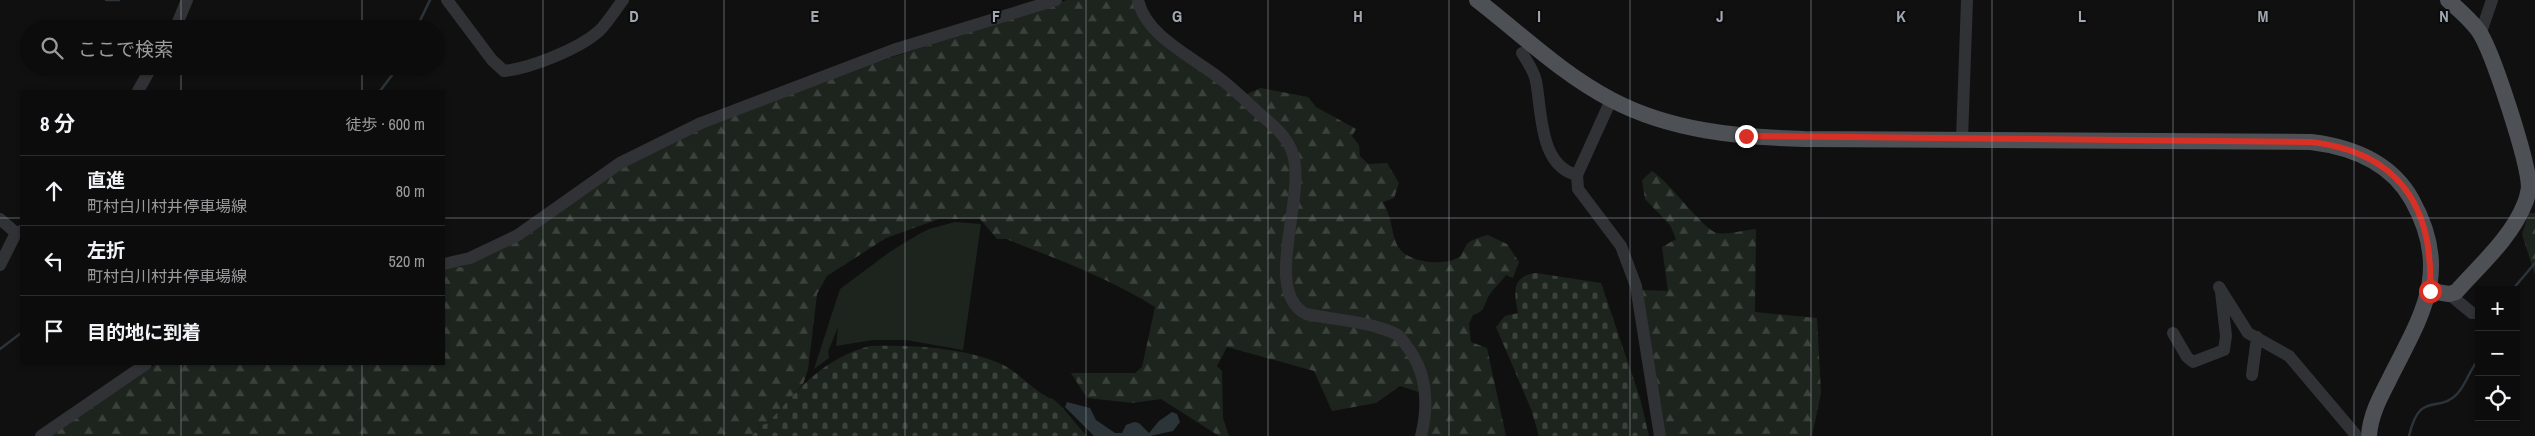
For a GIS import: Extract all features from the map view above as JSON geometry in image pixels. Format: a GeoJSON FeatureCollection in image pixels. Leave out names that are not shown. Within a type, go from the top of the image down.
{"type":"FeatureCollection","features":[{"type":"Feature","properties":{"kind":"main road"},"geometry":{"type":"LineString","coordinates":[[1477,0],[1568,73],[1611,100],[1642,114],[1685,127],[1740,136],[1804,139],[2311,142],[2355,151],[2376,162],[2393,175],[2407,191],[2419,212],[2430,253],[2430,291],[2417,325],[2361,434]]}},
{"type":"Feature","properties":{"kind":"main road"},"geometry":{"type":"LineString","coordinates":[[2430,291],[2449,294],[2456,292],[2501,242],[2531,197],[2526,168],[2490,57],[2480,35],[2448,0]]}},
{"type":"Feature","properties":{"kind":"street"},"geometry":{"type":"LineString","coordinates":[[179,20],[187,0]]}},
{"type":"Feature","properties":{"kind":"street"},"geometry":{"type":"LineString","coordinates":[[447,0],[492,60],[504,71],[518,70],[581,44],[601,29],[623,0]]}},
{"type":"Feature","properties":{"kind":"street"},"geometry":{"type":"LineString","coordinates":[[445,264],[470,258],[518,235],[620,163],[701,123],[893,50],[1056,0]]}},
{"type":"Feature","properties":{"kind":"street"},"geometry":{"type":"LineString","coordinates":[[1138,0],[1140,8],[1150,24],[1170,43],[1220,78],[1276,128],[1290,148],[1297,167],[1297,188],[1289,223],[1286,277],[1289,298],[1296,309],[1306,314],[1378,327],[1398,335],[1413,353],[1422,374],[1426,410],[1421,436]]}},
{"type":"Feature","properties":{"kind":"street"},"geometry":{"type":"LineString","coordinates":[[1962,139],[1967,0]]}},
{"type":"Feature","properties":{"kind":"street"},"geometry":{"type":"LineString","coordinates":[[2480,35],[2492,0]]}},
{"type":"Feature","properties":{"kind":"street"},"geometry":{"type":"LineString","coordinates":[[1522,52],[1536,78],[1545,138],[1558,164],[1566,172],[1577,175]]}},
{"type":"Feature","properties":{"kind":"street"},"geometry":{"type":"LineString","coordinates":[[139,90],[147,75]]}},
{"type":"Feature","properties":{"kind":"street"},"geometry":{"type":"LineString","coordinates":[[1611,100],[1577,175],[1578,189],[1621,246],[1636,286],[1660,436]]}},
{"type":"Feature","properties":{"kind":"street"},"geometry":{"type":"LineString","coordinates":[[2515,132],[2520,133],[2528,153],[2533,156]]}},
{"type":"Feature","properties":{"kind":"street"},"geometry":{"type":"LineString","coordinates":[[0,219],[19,232],[0,265]]}},
{"type":"Feature","properties":{"kind":"street"},"geometry":{"type":"LineString","coordinates":[[2173,333],[2187,357],[2194,362],[2224,350],[2226,336],[2220,288],[2248,332],[2289,356],[2361,434]]}},
{"type":"Feature","properties":{"kind":"street"},"geometry":{"type":"LineString","coordinates":[[2449,294],[2472,313],[2475,313]]}},
{"type":"Feature","properties":{"kind":"street"},"geometry":{"type":"LineString","coordinates":[[2252,375],[2257,337]]}},
{"type":"Feature","properties":{"kind":"street"},"geometry":{"type":"LineString","coordinates":[[41,436],[145,365]]}},
{"type":"Feature","properties":{"kind":"green space"},"geometry":{"type":"Polygon","coordinates":[[[1067,0],[1133,0],[1135,6],[1237,98],[1261,88],[1308,97],[1316,107],[1356,129],[1352,136],[1359,145],[1360,156],[1368,164],[1387,163],[1399,183],[1394,198],[1383,202],[1396,241],[1399,248],[1405,254],[1415,259],[1441,262],[1456,259],[1469,242],[1488,235],[1507,244],[1519,262],[1513,278],[1506,275],[1490,294],[1483,309],[1473,315],[1469,324],[1471,342],[1487,348],[1506,436],[1425,436],[1431,396],[1400,386],[1376,403],[1332,411],[1314,371],[1227,347],[1217,366],[1222,371],[1223,418],[1229,436],[1219,436],[1161,399],[1133,403],[1087,398],[1071,373],[1135,373],[1142,367],[1155,307],[1119,287],[1082,270],[1006,239],[997,239],[980,219],[939,219],[886,238],[827,276],[817,294],[808,370],[803,384],[768,423],[762,425],[751,436],[49,436],[155,365],[445,365],[445,268],[461,267],[523,239],[618,169],[714,122],[832,77],[1067,0]]]}},
{"type":"Feature","properties":{"kind":"green space"},"geometry":{"type":"Polygon","coordinates":[[[1652,171],[1711,230],[1717,233],[1731,233],[1756,229],[1755,312],[1817,318],[1821,393],[1812,436],[1666,436],[1642,290],[1668,291],[1662,247],[1676,239],[1670,225],[1645,199],[1642,180],[1652,171]]]}},
{"type":"Feature","properties":{"kind":"green space"},"geometry":{"type":"Polygon","coordinates":[[[2529,213],[2535,213],[2535,275],[2522,234],[2529,213]]]}},
{"type":"Feature","properties":{"kind":"green space"},"geometry":{"type":"Polygon","coordinates":[[[955,222],[981,224],[963,350],[906,340],[873,340],[836,346],[838,327],[828,352],[829,358],[814,369],[840,289],[891,251],[919,234],[929,229],[955,222]]]}},
{"type":"Feature","properties":{"kind":"green space"},"geometry":{"type":"Polygon","coordinates":[[[1536,273],[1601,283],[1640,398],[1649,436],[1539,436],[1531,409],[1496,327],[1505,316],[1518,313],[1515,292],[1518,282],[1528,275],[1536,273]]]}},
{"type":"Feature","properties":{"kind":"green space"},"geometry":{"type":"Polygon","coordinates":[[[870,346],[902,346],[952,350],[999,363],[1057,402],[1087,436],[751,436],[762,425],[768,423],[802,386],[826,366],[854,351],[870,346]]]}},
{"type":"Feature","properties":{"kind":"shaded area"},"geometry":{"type":"Polygon","coordinates":[[[1067,402],[1090,408],[1096,420],[1115,433],[1122,433],[1126,425],[1134,422],[1139,423],[1149,433],[1159,421],[1172,412],[1177,414],[1180,422],[1173,431],[1150,436],[1094,436],[1065,407],[1067,402]]]}},
{"type":"Feature","properties":{"kind":"waterway"},"geometry":{"type":"LineString","coordinates":[[106,0],[119,0]]}},
{"type":"Feature","properties":{"kind":"waterway"},"geometry":{"type":"LineString","coordinates":[[420,20],[430,0]]}},
{"type":"Feature","properties":{"kind":"waterway"},"geometry":{"type":"LineString","coordinates":[[381,90],[392,75]]}},
{"type":"Feature","properties":{"kind":"waterway"},"geometry":{"type":"LineString","coordinates":[[2515,286],[2535,263]]}},
{"type":"Feature","properties":{"kind":"waterway"},"geometry":{"type":"LineString","coordinates":[[0,349],[20,334]]}},
{"type":"Feature","properties":{"kind":"waterway"},"geometry":{"type":"LineString","coordinates":[[2409,436],[2418,413],[2430,405],[2451,399],[2458,393],[2475,364]]}},
{"type":"Feature","properties":{"kind":"route"},"geometry":{"type":"LineString","coordinates":[[1746,136],[1804,139],[2311,142],[2331,144],[2355,151],[2376,162],[2393,175],[2407,191],[2419,212],[2426,230],[2430,253],[2430,291]]}}]}
